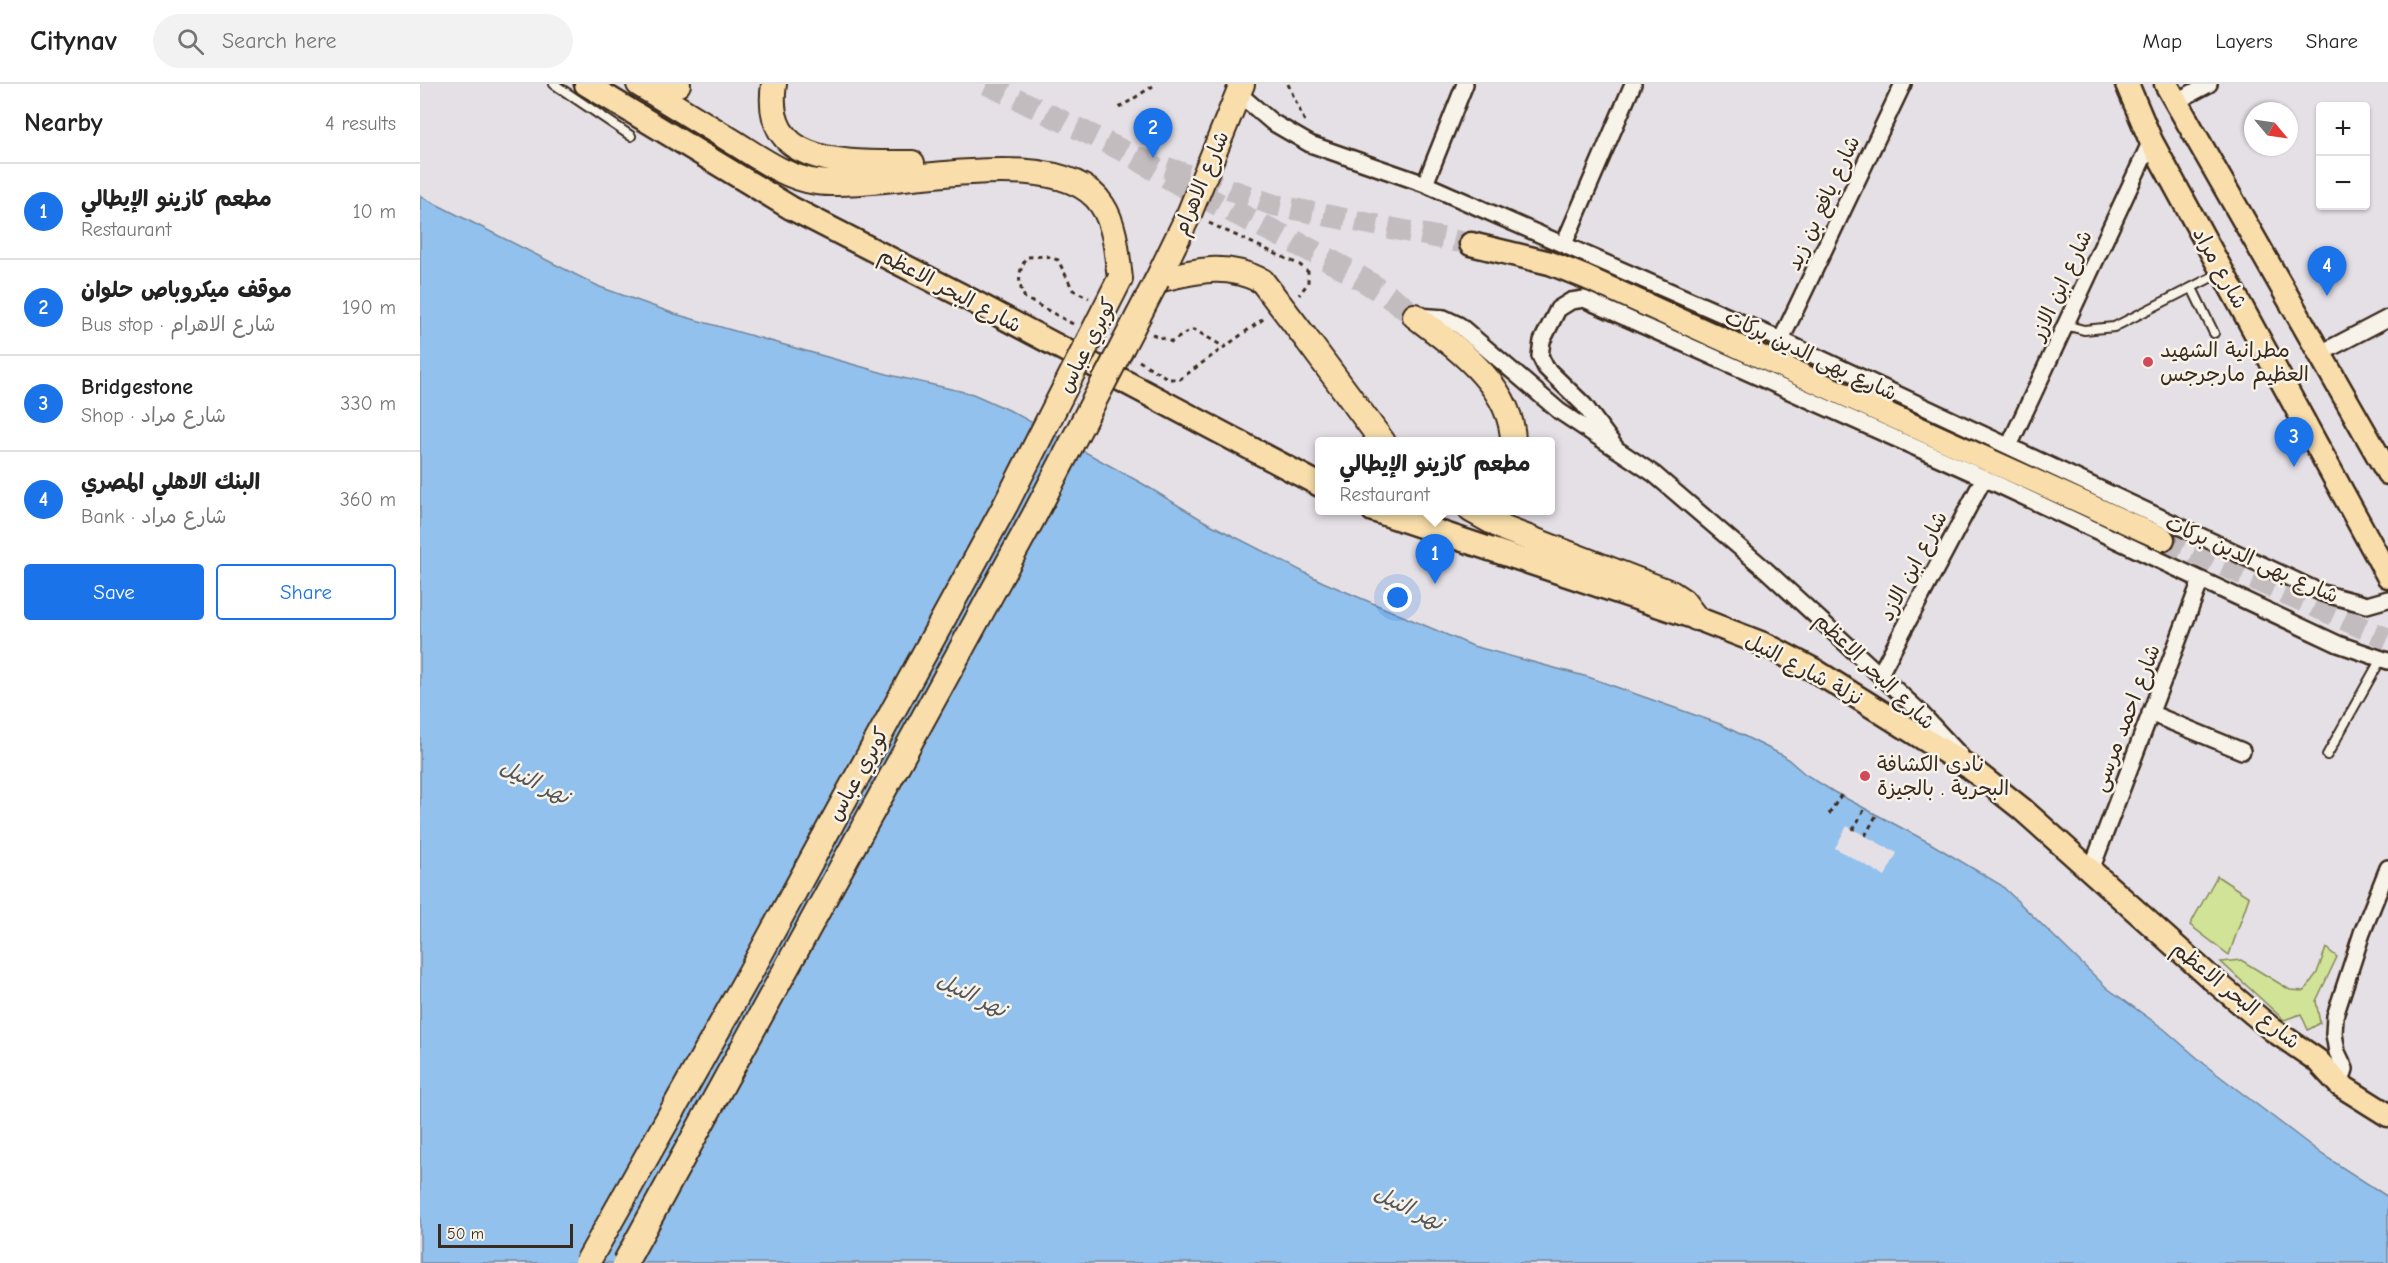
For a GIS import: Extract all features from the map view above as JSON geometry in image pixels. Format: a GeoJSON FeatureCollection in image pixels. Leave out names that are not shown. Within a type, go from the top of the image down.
{"type":"FeatureCollection","features":[{"type":"Feature","properties":{"kind":"highway"},"geometry":{"type":"LineString","coordinates":[[639,84],[793,176],[818,182],[844,182],[977,170]]}},
{"type":"Feature","properties":{"kind":"highway"},"geometry":{"type":"LineString","coordinates":[[648,84],[678,84]]}},
{"type":"Feature","properties":{"kind":"highway"},"geometry":{"type":"LineString","coordinates":[[774,84],[772,99],[777,122],[789,141],[807,154],[829,161],[922,164],[977,170]]}},
{"type":"Feature","properties":{"kind":"highway","name":"شارع الاهرام"},"geometry":{"type":"LineString","coordinates":[[1157,280],[1189,214],[1240,88]]}},
{"type":"Feature","properties":{"kind":"highway","name":"كوبري عباس"},"geometry":{"type":"LineString","coordinates":[[587,1263],[751,970],[1006,504],[1120,279],[1110,222],[1102,204],[1088,189],[1070,180],[977,170]]}},
{"type":"Feature","properties":{"kind":"highway"},"geometry":{"type":"LineString","coordinates":[[1157,280],[1222,268],[1244,272],[1262,281],[1380,437]]}},
{"type":"Feature","properties":{"kind":"highway","name":"كوبري عباس"},"geometry":{"type":"LineString","coordinates":[[625,1263],[1035,516],[1157,280]]}},
{"type":"Feature","properties":{"kind":"highway"},"geometry":{"type":"LineString","coordinates":[[1415,316],[1449,342],[1482,374],[1502,399],[1513,427],[1512,437]]}},
{"type":"Feature","properties":{"kind":"highway"},"geometry":{"type":"LineString","coordinates":[[1480,515],[1505,529],[1671,593],[1683,601],[1696,618]]}},
{"type":"Feature","properties":{"kind":"main road","name":"شارع البحر الاعظم"},"geometry":{"type":"LineString","coordinates":[[586,84],[791,208],[1315,482]]}},
{"type":"Feature","properties":{"kind":"main road","name":"شارع مراد"},"geometry":{"type":"LineString","coordinates":[[2127,84],[2151,141],[2388,576]]}},
{"type":"Feature","properties":{"kind":"main road","name":"شارع مراد"},"geometry":{"type":"LineString","coordinates":[[2171,93],[2388,473]]}},
{"type":"Feature","properties":{"kind":"main road","name":"شارع بهى الدين بركات"},"geometry":{"type":"LineString","coordinates":[[1471,244],[1550,263],[1935,424],[2163,538]]}},
{"type":"Feature","properties":{"kind":"main road"},"geometry":{"type":"LineString","coordinates":[[1388,515],[1696,618]]}},
{"type":"Feature","properties":{"kind":"main road","name":"نزلة شارع النيل"},"geometry":{"type":"LineString","coordinates":[[1696,618],[1766,645],[1814,670],[1969,767]]}},
{"type":"Feature","properties":{"kind":"main road","name":"شارع البحر الاعظم"},"geometry":{"type":"LineString","coordinates":[[1969,767],[2091,870],[2212,979],[2273,1030],[2317,1060],[2340,1085],[2388,1115]]}},
{"type":"Feature","properties":{"kind":"street"},"geometry":{"type":"LineString","coordinates":[[1425,184],[1465,84]]}},
{"type":"Feature","properties":{"kind":"street"},"geometry":{"type":"LineString","coordinates":[[1564,244],[1633,84]]}},
{"type":"Feature","properties":{"kind":"street","name":"شارع يافع بن زيد"},"geometry":{"type":"LineString","coordinates":[[1781,340],[1903,84]]}},
{"type":"Feature","properties":{"kind":"street"},"geometry":{"type":"LineString","coordinates":[[2171,93],[2209,84]]}},
{"type":"Feature","properties":{"kind":"street","name":"شارع بهى الدين بركات"},"geometry":{"type":"LineString","coordinates":[[1240,88],[1272,122],[1310,144],[1425,184],[1781,340],[1935,424],[2009,447],[2322,593],[2367,605],[2388,599]]}},
{"type":"Feature","properties":{"kind":"street","name":"شارع ابن الازر"},"geometry":{"type":"LineString","coordinates":[[2009,447],[2151,141]]}},
{"type":"Feature","properties":{"kind":"street"},"geometry":{"type":"LineString","coordinates":[[1615,447],[1584,405],[1546,368],[1539,356],[1542,341],[1553,316],[1565,304],[1577,299],[1584,299],[1984,478],[2338,644],[2384,660]]}},
{"type":"Feature","properties":{"kind":"street","name":"شارع البحر الاعظم"},"geometry":{"type":"LineString","coordinates":[[1415,316],[1444,318],[1459,325],[1559,411],[1654,474],[1813,612],[1880,674],[1934,726],[1969,767]]}},
{"type":"Feature","properties":{"kind":"street"},"geometry":{"type":"LineString","coordinates":[[2321,353],[2388,318]]}},
{"type":"Feature","properties":{"kind":"street","name":"شارع ابن الازد"},"geometry":{"type":"LineString","coordinates":[[1880,674],[1984,478]]}},
{"type":"Feature","properties":{"kind":"street","name":"شارع احمد مرسى"},"geometry":{"type":"LineString","coordinates":[[2091,870],[2201,580]]}},
{"type":"Feature","properties":{"kind":"street"},"geometry":{"type":"LineString","coordinates":[[2150,713],[2242,751]]}},
{"type":"Feature","properties":{"kind":"street"},"geometry":{"type":"LineString","coordinates":[[2340,1085],[2345,1069],[2337,1052],[2334,1034],[2336,1016],[2362,933],[2388,868]]}},
{"type":"Feature","properties":{"kind":"lane"},"geometry":{"type":"LineString","coordinates":[[554,84],[631,136]]}},
{"type":"Feature","properties":{"kind":"lane"},"geometry":{"type":"LineString","coordinates":[[2065,325],[2084,330],[2114,327],[2222,272]]}},
{"type":"Feature","properties":{"kind":"lane"},"geometry":{"type":"LineString","coordinates":[[2192,288],[2214,333]]}},
{"type":"Feature","properties":{"kind":"lane"},"geometry":{"type":"LineString","coordinates":[[2327,754],[2384,660]]}},
{"type":"Feature","properties":{"kind":"path"},"geometry":{"type":"LineString","coordinates":[[1119,108],[1156,84]]}},
{"type":"Feature","properties":{"kind":"path"},"geometry":{"type":"LineString","coordinates":[[1288,84],[1302,111]]}},
{"type":"Feature","properties":{"kind":"path"},"geometry":{"type":"LineString","coordinates":[[1189,214],[1300,265],[1308,272],[1308,283],[1303,292],[1294,298]]}},
{"type":"Feature","properties":{"kind":"path"},"geometry":{"type":"LineString","coordinates":[[1073,290],[1058,260],[1037,255],[1027,257],[1021,266],[1018,279],[1025,298],[1083,329]]}},
{"type":"Feature","properties":{"kind":"path"},"geometry":{"type":"LineString","coordinates":[[1135,359],[1175,381],[1268,316]]}},
{"type":"Feature","properties":{"kind":"path"},"geometry":{"type":"LineString","coordinates":[[1156,336],[1172,342],[1190,330],[1195,330],[1224,347]]}},
{"type":"Feature","properties":{"kind":"path"},"geometry":{"type":"LineString","coordinates":[[1829,814],[1841,795]]}},
{"type":"Feature","properties":{"kind":"path"},"geometry":{"type":"LineString","coordinates":[[1853,830],[1865,808]]}},
{"type":"Feature","properties":{"kind":"path"},"geometry":{"type":"LineString","coordinates":[[1865,836],[1877,814]]}},
{"type":"Feature","properties":{"kind":"green space"},"geometry":{"type":"Polygon","coordinates":[[[2217,876],[2249,897],[2229,955],[2190,925],[2217,876]]]}},
{"type":"Feature","properties":{"kind":"green space"},"geometry":{"type":"Polygon","coordinates":[[[2326,948],[2337,957],[2316,1001],[2320,1023],[2308,1030],[2301,1014],[2284,1020],[2221,962],[2241,960],[2290,990],[2304,991],[2317,973],[2326,948]]]}},
{"type":"Feature","properties":{"kind":"water","name":"نهر النيل"},"geometry":{"type":"Polygon","coordinates":[[[420,196],[600,287],[675,314],[894,376],[973,394],[1009,410],[1143,484],[1204,521],[1323,582],[1473,646],[1588,677],[1720,724],[1784,756],[1805,774],[1834,792],[1930,843],[2001,885],[2107,988],[2164,1029],[2209,1068],[2323,1155],[2388,1197],[2388,1263],[420,1263],[420,196]]]}},
{"type":"Feature","properties":{"kind":"pier","name":"نادى الكشافة البحرية . بالجيزة"},"geometry":{"type":"Polygon","coordinates":[[[1847,826],[1897,853],[1885,876],[1835,848],[1847,826]]]}},
{"type":"Feature","properties":{"kind":"tunnel"},"geometry":{"type":"LineString","coordinates":[[987,84],[1136,157],[1274,205],[1471,244]]}},
{"type":"Feature","properties":{"kind":"tunnel"},"geometry":{"type":"LineString","coordinates":[[1136,157],[1206,198],[1348,271],[1415,316]]}},
{"type":"Feature","properties":{"kind":"tunnel"},"geometry":{"type":"LineString","coordinates":[[2163,539],[2388,639]]}},
{"type":"Feature","properties":{"kind":"place","name":"موقف ميكروباص حلوان"},"geometry":{"type":"Point","coordinates":[1153,158]}},
{"type":"Feature","properties":{"kind":"place","name":"البنك الاهلي المصري"},"geometry":{"type":"Point","coordinates":[2327,296]}},
{"type":"Feature","properties":{"kind":"place","name":"مطرانية الشهيد العظيم مارجرجس"},"geometry":{"type":"Point","coordinates":[2148,362]}},
{"type":"Feature","properties":{"kind":"place","name":"Bridgestone"},"geometry":{"type":"Point","coordinates":[2294,467]}},
{"type":"Feature","properties":{"kind":"place","name":"مطعم كازينو الإيطالي"},"geometry":{"type":"Point","coordinates":[1435,584]}},
{"type":"Feature","properties":{"kind":"place","name":"نادى الكشافة البحرية . بالجيزة"},"geometry":{"type":"Point","coordinates":[1865,776]}}]}
